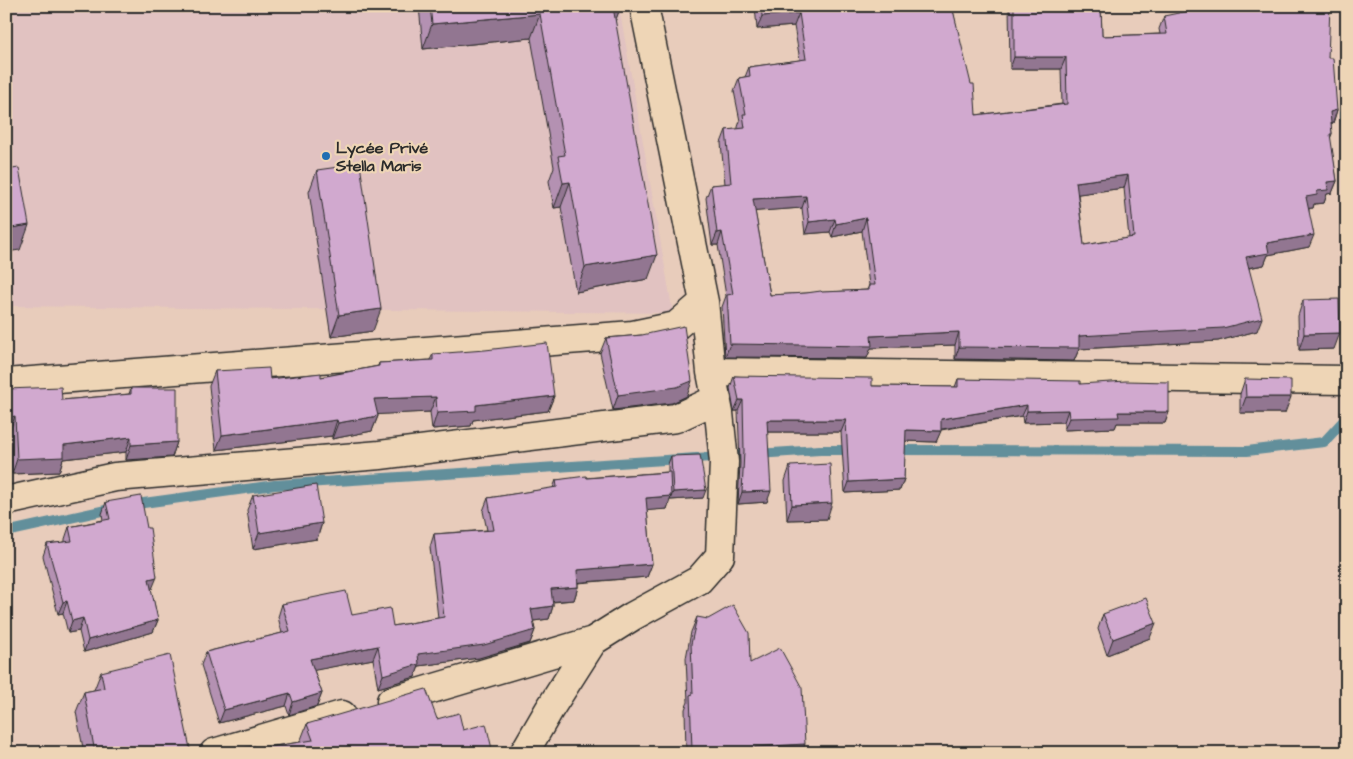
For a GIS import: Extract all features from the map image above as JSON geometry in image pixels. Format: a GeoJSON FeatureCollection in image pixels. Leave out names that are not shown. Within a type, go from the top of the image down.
{"type":"FeatureCollection","features":[{"type":"Feature","properties":{"kind":"street"},"geometry":{"type":"LineString","coordinates":[[214,753],[593,641],[633,616],[699,580],[720,556],[724,462],[718,406],[711,372],[704,302],[644,6]]}},
{"type":"Feature","properties":{"kind":"street"},"geometry":{"type":"LineString","coordinates":[[6,383],[633,335],[676,326],[704,302]]}},
{"type":"Feature","properties":{"kind":"street"},"geometry":{"type":"LineString","coordinates":[[711,372],[1339,380]]}},
{"type":"Feature","properties":{"kind":"street"},"geometry":{"type":"LineString","coordinates":[[6,501],[114,477],[380,455],[676,418],[718,406]]}},
{"type":"Feature","properties":{"kind":"street"},"geometry":{"type":"LineString","coordinates":[[524,753],[593,641]]}},
{"type":"Feature","properties":{"kind":"shaded area","name":"Lycée Privé Stella Maris"},"geometry":{"type":"Polygon","coordinates":[[[6,6],[619,6],[673,313],[6,306],[6,6]]]}},
{"type":"Feature","properties":{"kind":"building"},"geometry":{"type":"Polygon","coordinates":[[[430,6],[619,6],[613,7],[657,255],[585,267],[570,182],[563,183],[558,156],[565,155],[540,14],[432,24],[430,6]]]}},
{"type":"Feature","properties":{"kind":"building"},"geometry":{"type":"Polygon","coordinates":[[[761,6],[952,6],[971,84],[974,84],[976,115],[1067,104],[1066,57],[1014,57],[1014,6],[1101,6],[1102,36],[1167,34],[1164,16],[1212,6],[1330,6],[1328,58],[1333,58],[1337,110],[1330,112],[1332,134],[1330,134],[1337,181],[1327,182],[1328,190],[1317,191],[1317,195],[1306,197],[1314,235],[1267,243],[1269,253],[1246,257],[1262,318],[1223,328],[1079,336],[1079,348],[959,347],[959,332],[871,336],[872,346],[730,344],[727,295],[733,294],[722,232],[717,233],[711,185],[731,183],[726,130],[745,128],[743,114],[746,114],[739,78],[750,76],[749,67],[806,59],[799,13],[762,16],[761,6]],[[1128,175],[1076,182],[1084,245],[1134,237],[1128,175]],[[806,196],[753,199],[770,295],[869,290],[869,285],[875,285],[866,218],[836,224],[835,219],[809,222],[806,196]]]}},
{"type":"Feature","properties":{"kind":"building"},"geometry":{"type":"Polygon","coordinates":[[[360,164],[381,309],[339,315],[317,170],[360,164]]]}},
{"type":"Feature","properties":{"kind":"building"},"geometry":{"type":"Polygon","coordinates":[[[19,168],[29,225],[6,229],[6,170],[19,168]]]}},
{"type":"Feature","properties":{"kind":"building"},"geometry":{"type":"Polygon","coordinates":[[[1339,299],[1340,333],[1304,334],[1303,300],[1339,299]]]}},
{"type":"Feature","properties":{"kind":"building"},"geometry":{"type":"Polygon","coordinates":[[[684,326],[692,381],[677,387],[618,395],[606,338],[642,335],[684,326]]]}},
{"type":"Feature","properties":{"kind":"building"},"geometry":{"type":"Polygon","coordinates":[[[547,343],[554,396],[476,405],[476,411],[437,413],[436,397],[374,399],[378,416],[338,423],[337,420],[222,435],[215,371],[269,368],[270,379],[321,373],[321,377],[379,366],[379,363],[433,360],[433,354],[547,343]]]}},
{"type":"Feature","properties":{"kind":"building"},"geometry":{"type":"Polygon","coordinates":[[[734,376],[872,378],[872,386],[958,387],[958,379],[1080,381],[1080,384],[1126,381],[1169,382],[1169,412],[1118,412],[1119,417],[1069,418],[1068,410],[1027,411],[1027,405],[941,419],[941,431],[906,430],[904,479],[849,482],[846,420],[767,420],[771,491],[742,492],[744,451],[743,400],[739,400],[734,376]]]}},
{"type":"Feature","properties":{"kind":"building"},"geometry":{"type":"Polygon","coordinates":[[[1245,379],[1291,380],[1291,397],[1246,397],[1245,379]]]}},
{"type":"Feature","properties":{"kind":"building"},"geometry":{"type":"Polygon","coordinates":[[[61,387],[62,400],[131,394],[131,388],[177,388],[177,442],[131,445],[131,437],[64,445],[64,457],[17,459],[15,416],[6,418],[6,389],[61,387]]]}},
{"type":"Feature","properties":{"kind":"building"},"geometry":{"type":"Polygon","coordinates":[[[700,455],[706,490],[673,492],[671,456],[700,455]]]}},
{"type":"Feature","properties":{"kind":"building"},"geometry":{"type":"Polygon","coordinates":[[[830,464],[832,503],[792,505],[790,466],[830,464]]]}},
{"type":"Feature","properties":{"kind":"building"},"geometry":{"type":"Polygon","coordinates":[[[670,472],[671,496],[646,498],[652,564],[577,570],[578,587],[551,589],[553,606],[531,609],[535,630],[484,645],[418,654],[419,664],[383,675],[378,646],[310,659],[322,693],[293,702],[290,693],[224,710],[206,652],[290,631],[282,604],[346,591],[352,615],[390,608],[393,626],[444,617],[434,534],[494,530],[488,498],[557,487],[556,480],[586,476],[587,478],[670,472]]]}},
{"type":"Feature","properties":{"kind":"building"},"geometry":{"type":"Polygon","coordinates":[[[316,485],[322,523],[259,533],[253,495],[316,485]]]}},
{"type":"Feature","properties":{"kind":"building"},"geometry":{"type":"Polygon","coordinates":[[[141,496],[147,528],[150,528],[157,577],[149,579],[158,620],[88,640],[83,618],[72,621],[67,601],[63,602],[47,544],[72,541],[69,527],[110,519],[106,502],[141,496]]]}},
{"type":"Feature","properties":{"kind":"building"},"geometry":{"type":"Polygon","coordinates":[[[1146,598],[1156,623],[1113,639],[1103,614],[1146,598]]]}},
{"type":"Feature","properties":{"kind":"building"},"geometry":{"type":"Polygon","coordinates":[[[733,605],[749,633],[750,663],[780,648],[802,688],[805,744],[755,747],[755,749],[692,750],[690,695],[693,694],[691,644],[697,617],[708,619],[733,605]]]}},
{"type":"Feature","properties":{"kind":"building"},"geometry":{"type":"Polygon","coordinates":[[[170,655],[191,753],[95,753],[84,692],[104,688],[101,672],[170,655]]]}},
{"type":"Feature","properties":{"kind":"building"},"geometry":{"type":"Polygon","coordinates":[[[426,689],[437,719],[459,713],[463,730],[486,724],[493,753],[207,753],[255,746],[256,749],[313,740],[307,724],[426,689]]]}},
{"type":"Feature","properties":{"kind":"building"},"geometry":{"type":"Polygon","coordinates":[[[6,740],[11,753],[6,753],[6,740]]]}},
{"type":"Feature","properties":{"kind":"building"},"geometry":{"type":"Polygon","coordinates":[[[1347,745],[1347,753],[1323,753],[1323,750],[1347,745]]]}},
{"type":"Feature","properties":{"kind":"building"},"geometry":{"type":"Polygon","coordinates":[[[1017,750],[1017,753],[959,753],[1017,750]]]}},
{"type":"Feature","properties":{"kind":"waterway"},"geometry":{"type":"LineString","coordinates":[[1347,103],[1344,114],[1347,133]]}},
{"type":"Feature","properties":{"kind":"waterway"},"geometry":{"type":"LineString","coordinates":[[892,450],[1247,451],[1324,442],[1347,417]]}},
{"type":"Feature","properties":{"kind":"waterway"},"geometry":{"type":"LineString","coordinates":[[129,505],[275,485],[820,450],[855,450]]}},
{"type":"Feature","properties":{"kind":"waterway"},"geometry":{"type":"LineString","coordinates":[[6,532],[115,508]]}},
{"type":"Feature","properties":{"kind":"place","name":"Lycée Privé Stella Maris"},"geometry":{"type":"Point","coordinates":[326,156]}}]}
